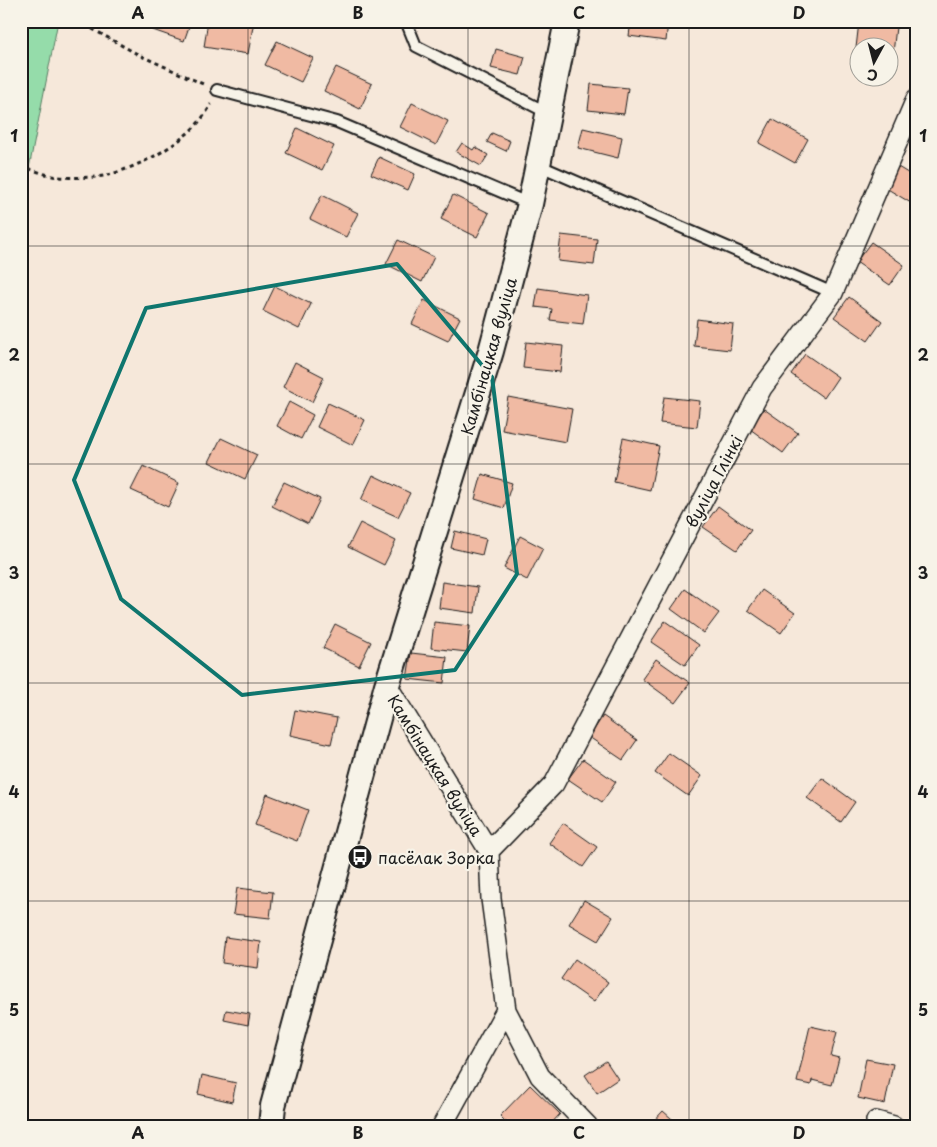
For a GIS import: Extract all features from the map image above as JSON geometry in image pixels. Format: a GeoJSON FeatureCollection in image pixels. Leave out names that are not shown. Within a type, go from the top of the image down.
{"type":"FeatureCollection","features":[{"type":"Feature","properties":{"kind":"street","name":"Камбінацкая вуліца"},"geometry":{"type":"LineString","coordinates":[[271,1126],[276,1096],[387,685],[491,351],[530,204],[567,21]]}},
{"type":"Feature","properties":{"kind":"street","name":"вуліца Глінкі"},"geometry":{"type":"LineString","coordinates":[[489,851],[554,784],[762,388],[833,293],[916,98]]}},
{"type":"Feature","properties":{"kind":"street","name":"Камбінацкая вуліца"},"geometry":{"type":"LineString","coordinates":[[387,685],[489,851],[492,898],[506,1010]]}},
{"type":"Feature","properties":{"kind":"street"},"geometry":{"type":"LineString","coordinates":[[442,1126],[506,1010]]}},
{"type":"Feature","properties":{"kind":"street"},"geometry":{"type":"LineString","coordinates":[[506,1010],[540,1076],[588,1126]]}},
{"type":"Feature","properties":{"kind":"lane"},"geometry":{"type":"LineString","coordinates":[[406,21],[416,46],[549,114]]}},
{"type":"Feature","properties":{"kind":"lane"},"geometry":{"type":"LineString","coordinates":[[217,90],[337,122],[530,204]]}},
{"type":"Feature","properties":{"kind":"lane"},"geometry":{"type":"LineString","coordinates":[[538,164],[833,293]]}},
{"type":"Feature","properties":{"kind":"path"},"geometry":{"type":"LineString","coordinates":[[22,167],[58,177],[107,176],[154,157],[185,135],[206,114],[217,90],[139,56],[78,21]]}},
{"type":"Feature","properties":{"kind":"highlighted area"},"geometry":{"type":"Polygon","coordinates":[[[397,264],[492,377],[517,574],[455,670],[242,695],[121,599],[74,480],[146,308],[397,264]]]}},
{"type":"Feature","properties":{"kind":"green space"},"geometry":{"type":"Polygon","coordinates":[[[21,21],[58,21],[21,209],[21,21]]]}},
{"type":"Feature","properties":{"kind":"building"},"geometry":{"type":"Polygon","coordinates":[[[134,21],[191,21],[184,41],[133,23],[134,21]]]}},
{"type":"Feature","properties":{"kind":"building"},"geometry":{"type":"Polygon","coordinates":[[[208,21],[254,21],[248,54],[204,47],[208,21]]]}},
{"type":"Feature","properties":{"kind":"building"},"geometry":{"type":"Polygon","coordinates":[[[631,21],[668,21],[666,41],[629,36],[631,21]]]}},
{"type":"Feature","properties":{"kind":"building"},"geometry":{"type":"Polygon","coordinates":[[[859,22],[896,27],[895,38],[857,38],[859,22]]]}},
{"type":"Feature","properties":{"kind":"building"},"geometry":{"type":"Polygon","coordinates":[[[277,41],[313,58],[301,82],[265,65],[277,41]]]}},
{"type":"Feature","properties":{"kind":"building"},"geometry":{"type":"Polygon","coordinates":[[[496,49],[525,57],[520,75],[491,68],[496,49]]]}},
{"type":"Feature","properties":{"kind":"building"},"geometry":{"type":"Polygon","coordinates":[[[336,67],[372,84],[360,109],[324,91],[336,67]]]}},
{"type":"Feature","properties":{"kind":"building"},"geometry":{"type":"Polygon","coordinates":[[[591,84],[628,88],[624,114],[588,110],[591,84]]]}},
{"type":"Feature","properties":{"kind":"building"},"geometry":{"type":"Polygon","coordinates":[[[412,103],[448,121],[436,145],[400,127],[412,103]]]}},
{"type":"Feature","properties":{"kind":"building"},"geometry":{"type":"Polygon","coordinates":[[[772,119],[808,139],[795,163],[759,143],[772,119]]]}},
{"type":"Feature","properties":{"kind":"building"},"geometry":{"type":"Polygon","coordinates":[[[297,128],[334,146],[322,170],[286,153],[297,128]]]}},
{"type":"Feature","properties":{"kind":"building"},"geometry":{"type":"Polygon","coordinates":[[[583,128],[622,137],[618,158],[578,148],[583,128]]]}},
{"type":"Feature","properties":{"kind":"building"},"geometry":{"type":"Polygon","coordinates":[[[492,133],[510,141],[506,151],[487,142],[492,133]]]}},
{"type":"Feature","properties":{"kind":"building"},"geometry":{"type":"Polygon","coordinates":[[[462,143],[473,150],[475,147],[488,155],[481,166],[456,152],[462,143]]]}},
{"type":"Feature","properties":{"kind":"building"},"geometry":{"type":"Polygon","coordinates":[[[379,157],[415,174],[408,190],[371,174],[379,157]]]}},
{"type":"Feature","properties":{"kind":"building"},"geometry":{"type":"Polygon","coordinates":[[[898,167],[916,178],[916,206],[886,188],[898,167]]]}},
{"type":"Feature","properties":{"kind":"building"},"geometry":{"type":"Polygon","coordinates":[[[322,195],[358,213],[346,237],[310,219],[322,195]]]}},
{"type":"Feature","properties":{"kind":"building"},"geometry":{"type":"Polygon","coordinates":[[[453,195],[489,213],[477,237],[441,219],[453,195]]]}},
{"type":"Feature","properties":{"kind":"building"},"geometry":{"type":"Polygon","coordinates":[[[561,235],[597,239],[594,265],[558,261],[561,235]]]}},
{"type":"Feature","properties":{"kind":"building"},"geometry":{"type":"Polygon","coordinates":[[[398,240],[434,257],[422,282],[386,264],[398,240]]]}},
{"type":"Feature","properties":{"kind":"building"},"geometry":{"type":"Polygon","coordinates":[[[871,242],[904,265],[890,285],[856,262],[871,242]]]}},
{"type":"Feature","properties":{"kind":"building"},"geometry":{"type":"Polygon","coordinates":[[[275,286],[311,304],[299,329],[263,311],[275,286]]]}},
{"type":"Feature","properties":{"kind":"building"},"geometry":{"type":"Polygon","coordinates":[[[538,288],[587,295],[583,324],[550,320],[552,309],[535,307],[538,288]]]}},
{"type":"Feature","properties":{"kind":"building"},"geometry":{"type":"Polygon","coordinates":[[[849,297],[882,321],[868,341],[834,317],[849,297]]]}},
{"type":"Feature","properties":{"kind":"building"},"geometry":{"type":"Polygon","coordinates":[[[424,300],[460,318],[448,341],[412,324],[424,300]]]}},
{"type":"Feature","properties":{"kind":"building"},"geometry":{"type":"Polygon","coordinates":[[[697,319],[733,324],[730,350],[694,346],[697,319]]]}},
{"type":"Feature","properties":{"kind":"building"},"geometry":{"type":"Polygon","coordinates":[[[526,342],[563,346],[560,372],[523,368],[526,342]]]}},
{"type":"Feature","properties":{"kind":"building"},"geometry":{"type":"Polygon","coordinates":[[[805,354],[838,377],[824,398],[791,374],[805,354]]]}},
{"type":"Feature","properties":{"kind":"building"},"geometry":{"type":"Polygon","coordinates":[[[295,362],[324,377],[312,402],[283,387],[295,362]]]}},
{"type":"Feature","properties":{"kind":"building"},"geometry":{"type":"Polygon","coordinates":[[[508,397],[572,409],[566,442],[502,430],[508,397]]]}},
{"type":"Feature","properties":{"kind":"building"},"geometry":{"type":"Polygon","coordinates":[[[664,397],[700,401],[697,427],[660,423],[664,397]]]}},
{"type":"Feature","properties":{"kind":"building"},"geometry":{"type":"Polygon","coordinates":[[[289,402],[313,415],[301,439],[277,426],[289,402]]]}},
{"type":"Feature","properties":{"kind":"building"},"geometry":{"type":"Polygon","coordinates":[[[328,403],[365,420],[353,445],[317,427],[328,403]]]}},
{"type":"Feature","properties":{"kind":"building"},"geometry":{"type":"Polygon","coordinates":[[[764,409],[798,433],[783,453],[750,429],[764,409]]]}},
{"type":"Feature","properties":{"kind":"building"},"geometry":{"type":"Polygon","coordinates":[[[221,438],[257,455],[245,479],[209,462],[221,438]]]}},
{"type":"Feature","properties":{"kind":"building"},"geometry":{"type":"Polygon","coordinates":[[[623,438],[659,446],[650,490],[614,482],[623,438]]]}},
{"type":"Feature","properties":{"kind":"building"},"geometry":{"type":"Polygon","coordinates":[[[143,466],[179,483],[168,507],[131,490],[143,466]]]}},
{"type":"Feature","properties":{"kind":"building"},"geometry":{"type":"Polygon","coordinates":[[[482,474],[512,483],[504,508],[475,499],[482,474]]]}},
{"type":"Feature","properties":{"kind":"building"},"geometry":{"type":"Polygon","coordinates":[[[373,475],[410,493],[398,517],[361,500],[373,475]]]}},
{"type":"Feature","properties":{"kind":"building"},"geometry":{"type":"Polygon","coordinates":[[[284,482],[320,499],[308,524],[272,506],[284,482]]]}},
{"type":"Feature","properties":{"kind":"building"},"geometry":{"type":"Polygon","coordinates":[[[718,506],[751,530],[737,550],[703,527],[718,506]]]}},
{"type":"Feature","properties":{"kind":"building"},"geometry":{"type":"Polygon","coordinates":[[[360,523],[396,541],[384,565],[348,547],[360,523]]]}},
{"type":"Feature","properties":{"kind":"building"},"geometry":{"type":"Polygon","coordinates":[[[455,531],[486,539],[482,555],[451,548],[455,531]]]}},
{"type":"Feature","properties":{"kind":"building"},"geometry":{"type":"Polygon","coordinates":[[[520,536],[543,548],[527,580],[504,568],[520,536]]]}},
{"type":"Feature","properties":{"kind":"building"},"geometry":{"type":"Polygon","coordinates":[[[442,582],[478,587],[475,613],[439,608],[442,582]]]}},
{"type":"Feature","properties":{"kind":"building"},"geometry":{"type":"Polygon","coordinates":[[[685,589],[719,613],[704,633],[671,609],[685,589]]]}},
{"type":"Feature","properties":{"kind":"building"},"geometry":{"type":"Polygon","coordinates":[[[762,590],[795,613],[781,633],[748,610],[762,590]]]}},
{"type":"Feature","properties":{"kind":"building"},"geometry":{"type":"Polygon","coordinates":[[[665,621],[699,645],[685,665],[651,642],[665,621]]]}},
{"type":"Feature","properties":{"kind":"building"},"geometry":{"type":"Polygon","coordinates":[[[434,622],[470,626],[467,652],[431,648],[434,622]]]}},
{"type":"Feature","properties":{"kind":"building"},"geometry":{"type":"Polygon","coordinates":[[[335,624],[371,642],[359,666],[323,648],[335,624]]]}},
{"type":"Feature","properties":{"kind":"building"},"geometry":{"type":"Polygon","coordinates":[[[411,653],[447,657],[444,683],[407,679],[411,653]]]}},
{"type":"Feature","properties":{"kind":"building"},"geometry":{"type":"Polygon","coordinates":[[[656,659],[690,683],[675,703],[642,679],[656,659]]]}},
{"type":"Feature","properties":{"kind":"building"},"geometry":{"type":"Polygon","coordinates":[[[295,710],[337,718],[331,744],[290,735],[295,710]]]}},
{"type":"Feature","properties":{"kind":"building"},"geometry":{"type":"Polygon","coordinates":[[[603,716],[637,740],[623,760],[589,737],[603,716]]]}},
{"type":"Feature","properties":{"kind":"building"},"geometry":{"type":"Polygon","coordinates":[[[669,753],[702,776],[688,796],[655,773],[669,753]]]}},
{"type":"Feature","properties":{"kind":"building"},"geometry":{"type":"Polygon","coordinates":[[[583,759],[616,782],[602,802],[568,779],[583,759]]]}},
{"type":"Feature","properties":{"kind":"building"},"geometry":{"type":"Polygon","coordinates":[[[822,778],[855,802],[841,822],[807,798],[822,778]]]}},
{"type":"Feature","properties":{"kind":"building"},"geometry":{"type":"Polygon","coordinates":[[[267,794],[308,810],[297,841],[255,825],[267,794]]]}},
{"type":"Feature","properties":{"kind":"building"},"geometry":{"type":"Polygon","coordinates":[[[563,823],[597,847],[583,867],[549,843],[563,823]]]}},
{"type":"Feature","properties":{"kind":"building"},"geometry":{"type":"Polygon","coordinates":[[[237,888],[273,892],[270,918],[233,914],[237,888]]]}},
{"type":"Feature","properties":{"kind":"building"},"geometry":{"type":"Polygon","coordinates":[[[584,900],[613,917],[598,941],[569,924],[584,900]]]}},
{"type":"Feature","properties":{"kind":"building"},"geometry":{"type":"Polygon","coordinates":[[[225,937],[261,942],[258,968],[222,963],[225,937]]]}},
{"type":"Feature","properties":{"kind":"building"},"geometry":{"type":"Polygon","coordinates":[[[575,959],[608,982],[594,1002],[561,979],[575,959]]]}},
{"type":"Feature","properties":{"kind":"building"},"geometry":{"type":"Polygon","coordinates":[[[226,1010],[250,1014],[248,1025],[224,1020],[226,1010]]]}},
{"type":"Feature","properties":{"kind":"building"},"geometry":{"type":"Polygon","coordinates":[[[810,1026],[837,1032],[831,1056],[839,1058],[832,1085],[812,1080],[811,1085],[797,1082],[810,1026]]]}},
{"type":"Feature","properties":{"kind":"building"},"geometry":{"type":"Polygon","coordinates":[[[866,1059],[893,1064],[885,1104],[858,1098],[866,1059]]]}},
{"type":"Feature","properties":{"kind":"building"},"geometry":{"type":"Polygon","coordinates":[[[606,1061],[618,1079],[597,1093],[585,1075],[606,1061]]]}},
{"type":"Feature","properties":{"kind":"building"},"geometry":{"type":"Polygon","coordinates":[[[202,1075],[236,1083],[232,1102],[198,1094],[202,1075]]]}},
{"type":"Feature","properties":{"kind":"building"},"geometry":{"type":"Polygon","coordinates":[[[530,1085],[560,1114],[549,1126],[510,1126],[500,1116],[530,1085]]]}},
{"type":"Feature","properties":{"kind":"building"},"geometry":{"type":"Polygon","coordinates":[[[663,1111],[680,1126],[649,1126],[663,1111]]]}},
{"type":"Feature","properties":{"kind":"place","name":"пасёлак Зорка"},"geometry":{"type":"Point","coordinates":[360,857]}}]}
